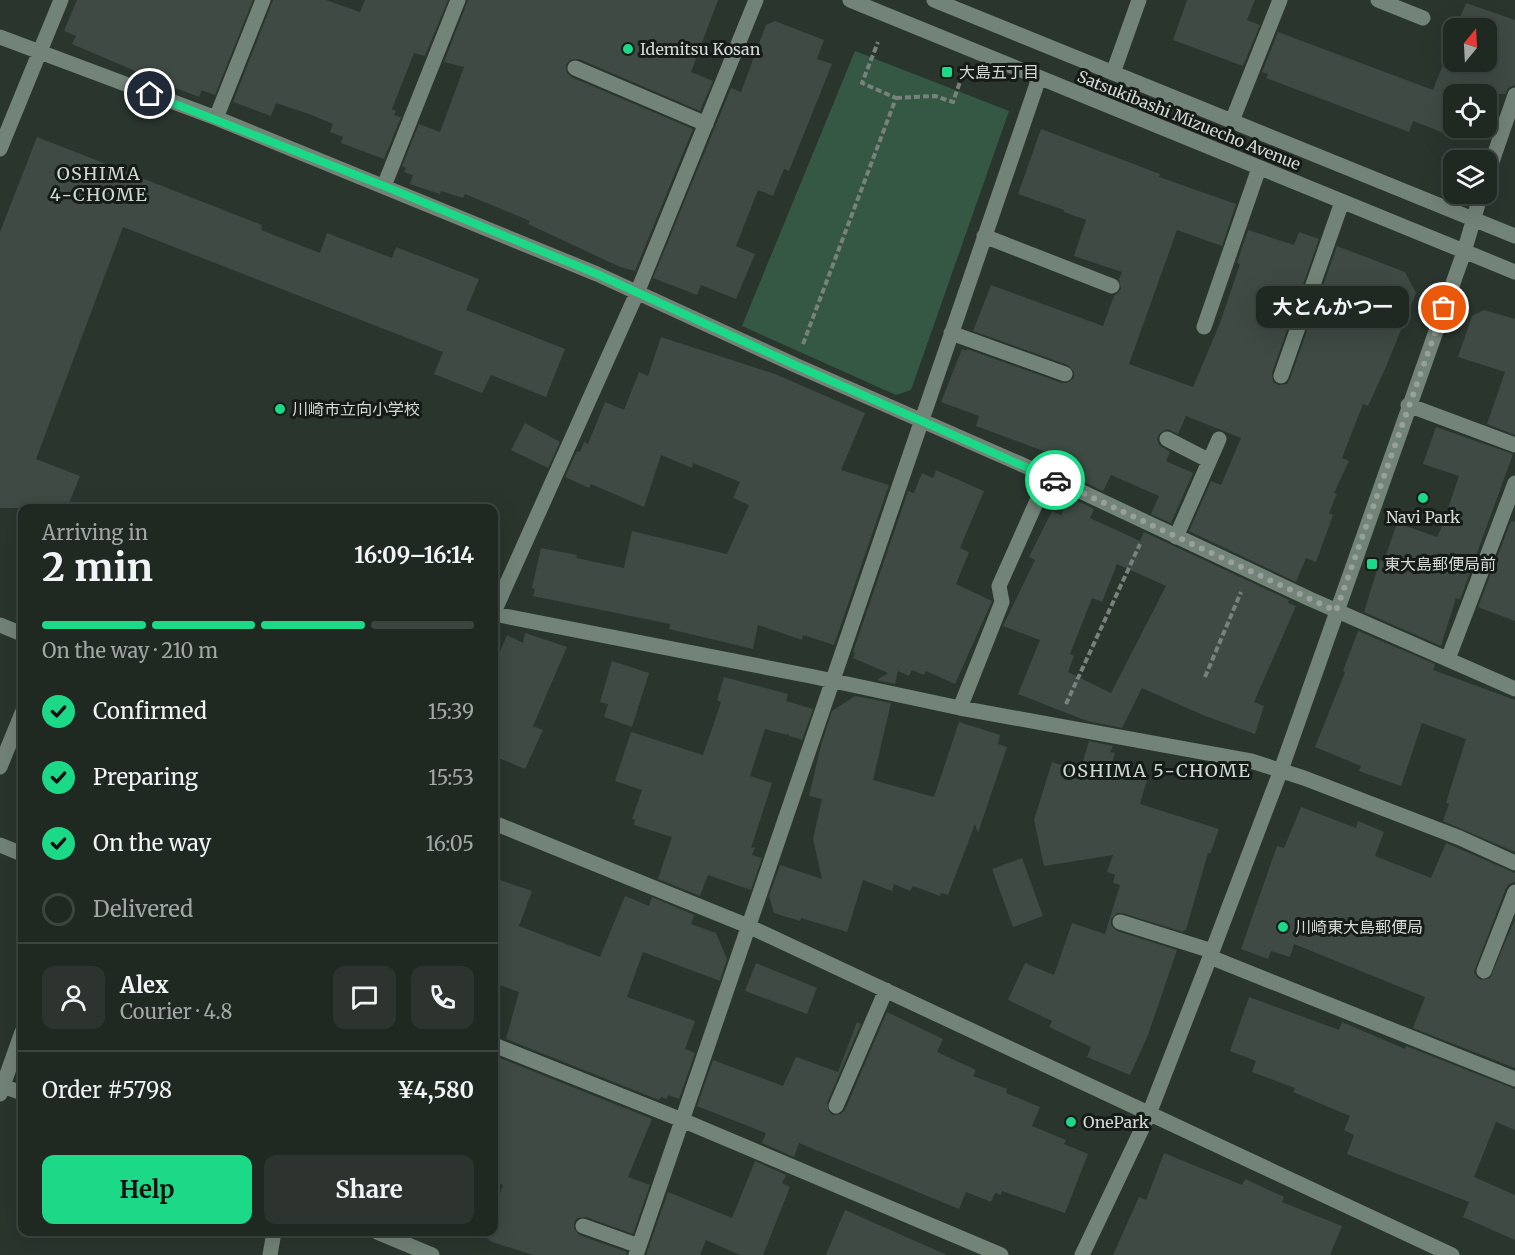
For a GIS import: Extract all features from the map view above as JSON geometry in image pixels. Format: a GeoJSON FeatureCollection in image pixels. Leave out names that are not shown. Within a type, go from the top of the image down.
{"type":"FeatureCollection","features":[{"type":"Feature","properties":{"kind":"street"},"geometry":{"type":"LineString","coordinates":[[0,149],[61,0]]}},
{"type":"Feature","properties":{"kind":"street"},"geometry":{"type":"LineString","coordinates":[[216,118],[263,0]]}},
{"type":"Feature","properties":{"kind":"street"},"geometry":{"type":"LineString","coordinates":[[384,186],[458,0]]}},
{"type":"Feature","properties":{"kind":"street"},"geometry":{"type":"LineString","coordinates":[[498,604],[637,293],[756,0]]}},
{"type":"Feature","properties":{"kind":"street","name":"Satsukibashi Mizuecho Avenue"},"geometry":{"type":"LineString","coordinates":[[850,0],[1515,272]]}},
{"type":"Feature","properties":{"kind":"street","name":"Satsukibashi Mizuecho Avenue"},"geometry":{"type":"LineString","coordinates":[[933,0],[1515,236]]}},
{"type":"Feature","properties":{"kind":"street"},"geometry":{"type":"LineString","coordinates":[[1113,73],[1139,0]]}},
{"type":"Feature","properties":{"kind":"street"},"geometry":{"type":"LineString","coordinates":[[1232,122],[1280,0]]}},
{"type":"Feature","properties":{"kind":"street"},"geometry":{"type":"LineString","coordinates":[[1378,0],[1423,18]]}},
{"type":"Feature","properties":{"kind":"street"},"geometry":{"type":"LineString","coordinates":[[0,37],[216,118],[597,274],[795,365],[1048,476],[1336,611],[1515,689]]}},
{"type":"Feature","properties":{"kind":"street"},"geometry":{"type":"LineString","coordinates":[[575,68],[706,124]]}},
{"type":"Feature","properties":{"kind":"street"},"geometry":{"type":"LineString","coordinates":[[583,1226],[637,1251],[1039,78]]}},
{"type":"Feature","properties":{"kind":"street"},"geometry":{"type":"LineString","coordinates":[[1496,150],[1515,95]]}},
{"type":"Feature","properties":{"kind":"street"},"geometry":{"type":"LineString","coordinates":[[1204,327],[1259,168]]}},
{"type":"Feature","properties":{"kind":"street"},"geometry":{"type":"LineString","coordinates":[[1281,376],[1342,202]]}},
{"type":"Feature","properties":{"kind":"street"},"geometry":{"type":"LineString","coordinates":[[1082,1255],[1149,1114],[1281,770],[1408,405],[1464,252],[1477,204]]}},
{"type":"Feature","properties":{"kind":"street"},"geometry":{"type":"LineString","coordinates":[[984,236],[1112,286]]}},
{"type":"Feature","properties":{"kind":"street"},"geometry":{"type":"LineString","coordinates":[[951,333],[1065,374]]}},
{"type":"Feature","properties":{"kind":"street"},"geometry":{"type":"LineString","coordinates":[[1408,405],[1515,445]]}},
{"type":"Feature","properties":{"kind":"street"},"geometry":{"type":"LineString","coordinates":[[1167,439],[1208,460]]}},
{"type":"Feature","properties":{"kind":"street"},"geometry":{"type":"LineString","coordinates":[[1176,537],[1219,439]]}},
{"type":"Feature","properties":{"kind":"street"},"geometry":{"type":"LineString","coordinates":[[960,708],[1002,602],[999,586],[1048,476]]}},
{"type":"Feature","properties":{"kind":"street"},"geometry":{"type":"LineString","coordinates":[[1448,660],[1515,483]]}},
{"type":"Feature","properties":{"kind":"street"},"geometry":{"type":"LineString","coordinates":[[498,614],[960,708],[1251,761],[1281,770],[1460,838],[1515,862]]}},
{"type":"Feature","properties":{"kind":"street"},"geometry":{"type":"LineString","coordinates":[[0,625],[18,632]]}},
{"type":"Feature","properties":{"kind":"street"},"geometry":{"type":"LineString","coordinates":[[0,767],[18,723]]}},
{"type":"Feature","properties":{"kind":"street"},"geometry":{"type":"LineString","coordinates":[[498,825],[748,926],[1452,1255]]}},
{"type":"Feature","properties":{"kind":"street"},"geometry":{"type":"LineString","coordinates":[[0,845],[18,852]]}},
{"type":"Feature","properties":{"kind":"street"},"geometry":{"type":"LineString","coordinates":[[1484,971],[1515,891]]}},
{"type":"Feature","properties":{"kind":"street"},"geometry":{"type":"LineString","coordinates":[[1120,922],[1211,954],[1515,1079]]}},
{"type":"Feature","properties":{"kind":"street"},"geometry":{"type":"LineString","coordinates":[[836,1106],[886,990]]}},
{"type":"Feature","properties":{"kind":"street"},"geometry":{"type":"LineString","coordinates":[[18,1043],[1,1088],[18,1092]]}},
{"type":"Feature","properties":{"kind":"street"},"geometry":{"type":"LineString","coordinates":[[498,1047],[682,1120],[1001,1255]]}},
{"type":"Feature","properties":{"kind":"street"},"geometry":{"type":"LineString","coordinates":[[270,1255],[273,1236]]}},
{"type":"Feature","properties":{"kind":"street"},"geometry":{"type":"LineString","coordinates":[[387,1236],[432,1255]]}},
{"type":"Feature","properties":{"kind":"path"},"geometry":{"type":"LineString","coordinates":[[878,42],[862,83],[896,98],[935,96],[953,102],[962,76]]}},
{"type":"Feature","properties":{"kind":"path"},"geometry":{"type":"LineString","coordinates":[[795,365],[896,98]]}},
{"type":"Feature","properties":{"kind":"path"},"geometry":{"type":"LineString","coordinates":[[1056,726],[1149,524]]}},
{"type":"Feature","properties":{"kind":"path"},"geometry":{"type":"LineString","coordinates":[[1205,677],[1250,571]]}},
{"type":"Feature","properties":{"kind":"green space"},"geometry":{"type":"Polygon","coordinates":[[[855,51],[1009,111],[911,390],[896,395],[742,326],[855,51]]]}},
{"type":"Feature","properties":{"kind":"building"},"geometry":{"type":"Polygon","coordinates":[[[77,0],[253,0],[215,95],[201,91],[199,97],[139,74],[72,44],[76,36],[64,31],[77,0]]]}},
{"type":"Feature","properties":{"kind":"building"},"geometry":{"type":"Polygon","coordinates":[[[273,0],[326,0],[360,12],[365,0],[448,0],[425,56],[414,53],[392,109],[396,111],[394,115],[401,117],[384,159],[341,143],[343,137],[330,132],[333,124],[309,114],[276,103],[271,116],[233,102],[273,0]]]}},
{"type":"Feature","properties":{"kind":"building"},"geometry":{"type":"Polygon","coordinates":[[[468,0],[718,0],[691,72],[713,81],[700,111],[579,59],[570,60],[566,65],[567,73],[571,77],[693,129],[635,271],[620,267],[528,224],[530,221],[465,194],[463,198],[441,191],[440,194],[410,184],[413,175],[404,172],[406,168],[402,166],[419,124],[440,132],[464,67],[444,62],[468,0]]]}},
{"type":"Feature","properties":{"kind":"building"},"geometry":{"type":"Polygon","coordinates":[[[1187,0],[1255,0],[1247,20],[1260,25],[1243,66],[1173,40],[1187,0]]]}},
{"type":"Feature","properties":{"kind":"building"},"geometry":{"type":"Polygon","coordinates":[[[1466,3],[1515,20],[1515,85],[1508,88],[1505,94],[1497,94],[1497,84],[1443,84],[1443,133],[1413,121],[1409,132],[1266,78],[1268,74],[1262,72],[1278,32],[1433,90],[1443,64],[1443,72],[1497,72],[1497,18],[1460,18],[1466,3]]]}},
{"type":"Feature","properties":{"kind":"building"},"geometry":{"type":"Polygon","coordinates":[[[775,21],[824,40],[817,59],[832,64],[789,171],[784,169],[773,196],[758,190],[736,246],[755,254],[736,299],[701,285],[697,295],[653,278],[731,88],[741,92],[766,25],[775,21]]]}},
{"type":"Feature","properties":{"kind":"building"},"geometry":{"type":"Polygon","coordinates":[[[1041,129],[1160,174],[1159,177],[1236,204],[1222,246],[1177,230],[1129,364],[1193,387],[1220,323],[1240,264],[1237,263],[1248,230],[1294,245],[1299,232],[1319,239],[1272,373],[1273,382],[1278,385],[1287,384],[1290,379],[1337,246],[1405,272],[1416,293],[1368,406],[1363,404],[1342,458],[1349,461],[1334,493],[1337,494],[1329,513],[1333,515],[1316,562],[1306,558],[1296,582],[1189,531],[1211,481],[1221,485],[1241,438],[1186,416],[1178,434],[1167,429],[1159,434],[1157,439],[1159,445],[1170,452],[1166,461],[1193,473],[1171,523],[1151,514],[1159,496],[1111,475],[1103,491],[1078,479],[1083,470],[1056,460],[1057,456],[976,426],[979,416],[941,402],[962,349],[1062,383],[1067,383],[1074,378],[1074,372],[1068,365],[973,331],[991,285],[1103,326],[1114,296],[1121,289],[1119,279],[1122,272],[1074,256],[1086,220],[1018,194],[1041,129]]]}},
{"type":"Feature","properties":{"kind":"building"},"geometry":{"type":"Polygon","coordinates":[[[37,137],[262,225],[261,230],[320,253],[327,233],[392,258],[396,247],[479,279],[466,310],[565,349],[546,397],[491,375],[482,393],[434,374],[443,352],[123,227],[36,459],[80,476],[69,504],[18,504],[18,508],[0,508],[0,232],[37,137]]]}},
{"type":"Feature","properties":{"kind":"building"},"geometry":{"type":"Polygon","coordinates":[[[1484,310],[1515,319],[1515,435],[1487,424],[1505,372],[1458,357],[1472,316],[1484,310]]]}},
{"type":"Feature","properties":{"kind":"building"},"geometry":{"type":"Polygon","coordinates":[[[661,337],[775,374],[865,413],[841,470],[889,485],[834,645],[803,635],[802,640],[758,625],[753,649],[669,629],[670,624],[533,596],[535,589],[532,588],[541,548],[624,568],[632,531],[727,554],[749,505],[733,498],[740,482],[693,463],[692,468],[661,455],[644,507],[591,484],[589,488],[565,477],[577,451],[580,452],[584,442],[588,444],[605,402],[624,410],[639,372],[648,376],[661,337]]]}},
{"type":"Feature","properties":{"kind":"building"},"geometry":{"type":"Polygon","coordinates":[[[525,423],[560,442],[548,468],[511,450],[525,423]]]}},
{"type":"Feature","properties":{"kind":"building"},"geometry":{"type":"Polygon","coordinates":[[[1436,427],[1513,454],[1460,600],[1456,598],[1441,646],[1364,612],[1380,560],[1384,561],[1397,523],[1437,537],[1441,529],[1459,476],[1423,464],[1436,427]]]}},
{"type":"Feature","properties":{"kind":"building"},"geometry":{"type":"Polygon","coordinates":[[[936,470],[984,491],[960,548],[969,552],[956,584],[992,601],[955,684],[926,671],[924,675],[912,670],[909,676],[898,671],[895,684],[877,680],[888,673],[853,658],[855,653],[853,652],[908,491],[914,493],[922,473],[933,478],[936,470]]]}},
{"type":"Feature","properties":{"kind":"building"},"geometry":{"type":"Polygon","coordinates":[[[1070,497],[1094,509],[1090,518],[1140,541],[1144,532],[1289,600],[1288,603],[1296,606],[1254,702],[1264,706],[1255,734],[1205,716],[1142,688],[1122,728],[1087,721],[1018,694],[1040,640],[1003,626],[1035,560],[1029,557],[1052,511],[1061,515],[1070,497]],[[1117,564],[1102,602],[1092,598],[1070,654],[1074,656],[1068,672],[1111,693],[1166,586],[1117,564]]]}},
{"type":"Feature","properties":{"kind":"building"},"geometry":{"type":"Polygon","coordinates":[[[1511,521],[1515,522],[1515,621],[1478,607],[1511,521]]]}},
{"type":"Feature","properties":{"kind":"building"},"geometry":{"type":"Polygon","coordinates":[[[1358,631],[1435,664],[1433,670],[1515,700],[1515,852],[1443,821],[1449,804],[1446,803],[1466,739],[1422,723],[1401,786],[1359,771],[1361,766],[1315,747],[1345,672],[1343,671],[1358,631]]]}},
{"type":"Feature","properties":{"kind":"building"},"geometry":{"type":"Polygon","coordinates":[[[525,633],[567,647],[533,726],[543,730],[525,769],[498,758],[498,656],[507,635],[523,643],[525,633]]]}},
{"type":"Feature","properties":{"kind":"building"},"geometry":{"type":"Polygon","coordinates":[[[612,661],[649,673],[632,727],[604,717],[608,704],[600,702],[612,661]]]}},
{"type":"Feature","properties":{"kind":"building"},"geometry":{"type":"Polygon","coordinates":[[[724,677],[788,694],[786,701],[813,709],[802,740],[789,736],[788,733],[787,735],[765,729],[750,776],[772,783],[751,848],[755,847],[752,855],[762,858],[751,890],[708,875],[700,896],[658,879],[672,837],[634,825],[635,820],[632,819],[642,790],[615,781],[631,732],[703,755],[721,702],[717,700],[724,677]]]}},
{"type":"Feature","properties":{"kind":"building"},"geometry":{"type":"Polygon","coordinates":[[[855,696],[891,703],[873,780],[934,797],[959,722],[1000,735],[998,744],[1007,747],[978,833],[975,824],[948,895],[941,893],[940,896],[913,886],[910,891],[894,884],[892,891],[863,880],[847,932],[801,918],[800,921],[774,913],[769,896],[780,865],[822,879],[813,839],[822,799],[809,796],[832,711],[855,696]]]}},
{"type":"Feature","properties":{"kind":"building"},"geometry":{"type":"Polygon","coordinates":[[[1089,741],[1113,746],[1110,752],[1115,753],[1110,769],[1147,780],[1140,804],[1219,829],[1210,854],[1208,853],[1186,930],[1183,932],[1122,913],[1117,913],[1111,919],[1111,925],[1117,931],[1177,950],[1148,1035],[1130,1075],[1087,1057],[1091,1047],[1049,1027],[1052,1021],[1008,1000],[1025,963],[1054,975],[1072,923],[1105,934],[1120,885],[1113,883],[1115,875],[1107,872],[1113,855],[1044,866],[1034,820],[1052,762],[1080,771],[1089,741]]]}},
{"type":"Feature","properties":{"kind":"building"},"geometry":{"type":"Polygon","coordinates":[[[1301,807],[1356,828],[1358,821],[1384,832],[1375,856],[1431,878],[1446,843],[1515,873],[1515,882],[1506,888],[1474,972],[1481,980],[1490,978],[1515,919],[1515,1068],[1413,1028],[1425,997],[1294,944],[1290,957],[1271,951],[1268,959],[1241,949],[1277,846],[1284,848],[1301,807]]]}},
{"type":"Feature","properties":{"kind":"building"},"geometry":{"type":"Polygon","coordinates":[[[1022,858],[1043,916],[1013,927],[992,869],[1022,858]]]}},
{"type":"Feature","properties":{"kind":"building"},"geometry":{"type":"Polygon","coordinates":[[[498,879],[532,891],[519,926],[600,957],[625,896],[649,906],[652,897],[694,915],[691,924],[716,933],[727,959],[720,981],[643,952],[627,997],[695,1021],[685,1049],[695,1053],[679,1099],[668,1095],[667,1099],[661,1097],[659,1100],[506,1039],[519,992],[499,985],[498,987],[498,879]]]}},
{"type":"Feature","properties":{"kind":"building"},"geometry":{"type":"Polygon","coordinates":[[[756,963],[817,988],[807,1014],[745,991],[756,963]]]}},
{"type":"Feature","properties":{"kind":"building"},"geometry":{"type":"Polygon","coordinates":[[[1249,997],[1339,1030],[1342,1022],[1405,1049],[1406,1046],[1515,1089],[1515,1130],[1496,1122],[1474,1177],[1515,1195],[1515,1240],[1463,1217],[1469,1202],[1347,1154],[1354,1135],[1344,1130],[1350,1116],[1293,1092],[1295,1088],[1252,1072],[1256,1061],[1230,1051],[1249,997]]]}},
{"type":"Feature","properties":{"kind":"building"},"geometry":{"type":"Polygon","coordinates":[[[887,1012],[943,1039],[937,1052],[976,1070],[973,1076],[1007,1089],[1006,1093],[1040,1107],[1032,1126],[1066,1140],[1064,1144],[1088,1154],[1065,1213],[1002,1191],[1001,1195],[995,1193],[991,1202],[966,1192],[959,1209],[799,1143],[794,1157],[762,1143],[766,1133],[697,1106],[713,1060],[783,1086],[796,1057],[838,1072],[857,1022],[861,1024],[827,1103],[829,1112],[833,1115],[841,1114],[845,1110],[887,1012]]]}},
{"type":"Feature","properties":{"kind":"building"},"geometry":{"type":"Polygon","coordinates":[[[500,1058],[652,1119],[628,1177],[650,1185],[633,1234],[586,1217],[577,1218],[574,1223],[574,1228],[579,1235],[627,1252],[626,1255],[533,1255],[492,1242],[485,1237],[498,1236],[498,1200],[503,1185],[498,1183],[498,1066],[500,1058]]]}},
{"type":"Feature","properties":{"kind":"building"},"geometry":{"type":"Polygon","coordinates":[[[1164,1153],[1242,1185],[1245,1179],[1284,1197],[1282,1202],[1342,1226],[1330,1255],[1113,1255],[1139,1197],[1146,1200],[1164,1153]]]}},
{"type":"Feature","properties":{"kind":"building"},"geometry":{"type":"Polygon","coordinates":[[[755,1161],[786,1175],[782,1183],[790,1187],[763,1255],[740,1255],[706,1240],[700,1255],[646,1255],[668,1192],[732,1218],[755,1161]]]}},
{"type":"Feature","properties":{"kind":"building"},"geometry":{"type":"Polygon","coordinates":[[[845,1210],[947,1255],[826,1255],[845,1210]]]}},
{"type":"Feature","properties":{"kind":"way so far"},"geometry":{"type":"LineString","coordinates":[[1055,480],[1336,611],[1444,308]]}},
{"type":"Feature","properties":{"kind":"place","name":"Idemitsu Kosan"},"geometry":{"type":"Point","coordinates":[628,49]}},
{"type":"Feature","properties":{"kind":"place","name":"大島五丁目"},"geometry":{"type":"Point","coordinates":[947,72]}},
{"type":"Feature","properties":{"kind":"place","name":"大とんかつ一"},"geometry":{"type":"Point","coordinates":[1444,308]}},
{"type":"Feature","properties":{"kind":"place","name":"川崎市立向小学校"},"geometry":{"type":"Point","coordinates":[280,409]}},
{"type":"Feature","properties":{"kind":"place","name":"Navi Park"},"geometry":{"type":"Point","coordinates":[1423,498]}},
{"type":"Feature","properties":{"kind":"place","name":"東大島郵便局前"},"geometry":{"type":"Point","coordinates":[1372,564]}},
{"type":"Feature","properties":{"kind":"place","name":"川崎東大島郵便局"},"geometry":{"type":"Point","coordinates":[1283,927]}},
{"type":"Feature","properties":{"kind":"place","name":"OnePark"},"geometry":{"type":"Point","coordinates":[1071,1122]}},
{"type":"Feature","properties":{"kind":"district","name":"OSHIMA 4-CHOME"},"geometry":{"type":"Point","coordinates":[99,183]}},
{"type":"Feature","properties":{"kind":"district","name":"OSHIMA 5-CHOME"},"geometry":{"type":"Point","coordinates":[1157,770]}},
{"type":"Feature","properties":{"kind":"route"},"geometry":{"type":"LineString","coordinates":[[150,94],[216,118],[597,274],[1055,480]]}}]}
